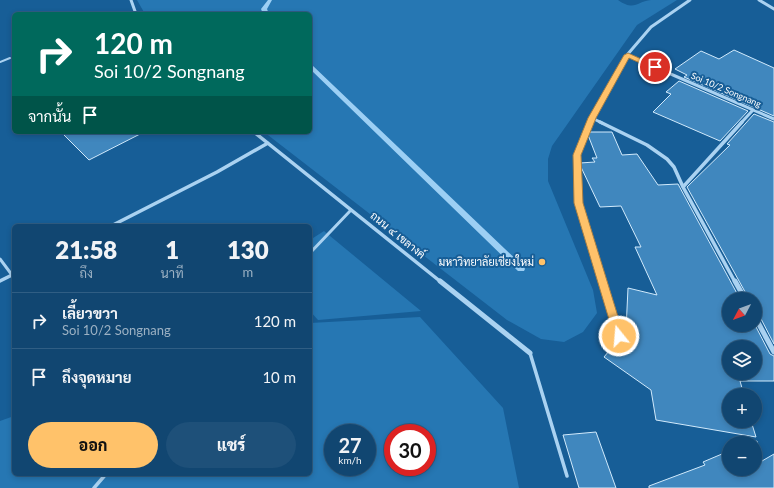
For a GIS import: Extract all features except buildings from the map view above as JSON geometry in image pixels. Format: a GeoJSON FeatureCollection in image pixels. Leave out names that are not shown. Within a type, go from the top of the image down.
{"type":"FeatureCollection","features":[{"type":"Feature","properties":{"kind":"street"},"geometry":{"type":"LineString","coordinates":[[131,0],[135,12]]}},
{"type":"Feature","properties":{"kind":"street"},"geometry":{"type":"LineString","coordinates":[[619,336],[578,203],[577,155],[592,118],[628,55],[651,27],[690,0]]}},
{"type":"Feature","properties":{"kind":"street"},"geometry":{"type":"LineString","coordinates":[[759,0],[774,9]]}},
{"type":"Feature","properties":{"kind":"street","name":"Soi 10/2 Songnang"},"geometry":{"type":"LineString","coordinates":[[628,55],[774,119]]}},
{"type":"Feature","properties":{"kind":"street"},"geometry":{"type":"LineString","coordinates":[[683,187],[753,110]]}},
{"type":"Feature","properties":{"kind":"street"},"geometry":{"type":"LineString","coordinates":[[592,118],[644,144],[660,154],[675,168],[683,187],[741,292]]}},
{"type":"Feature","properties":{"kind":"street","name":"ถนน ๔ เขลางค์"},"geometry":{"type":"LineString","coordinates":[[257,134],[530,353]]}},
{"type":"Feature","properties":{"kind":"street"},"geometry":{"type":"LineString","coordinates":[[115,224],[217,172],[268,143]]}},
{"type":"Feature","properties":{"kind":"street"},"geometry":{"type":"LineString","coordinates":[[0,281],[12,275]]}},
{"type":"Feature","properties":{"kind":"street"},"geometry":{"type":"LineString","coordinates":[[762,331],[774,352]]}},
{"type":"Feature","properties":{"kind":"lane"},"geometry":{"type":"LineString","coordinates":[[0,62],[10,58]]}},
{"type":"Feature","properties":{"kind":"lane"},"geometry":{"type":"LineString","coordinates":[[312,251],[351,210]]}},
{"type":"Feature","properties":{"kind":"lane"},"geometry":{"type":"LineString","coordinates":[[0,259],[12,274]]}},
{"type":"Feature","properties":{"kind":"lane"},"geometry":{"type":"LineString","coordinates":[[530,353],[567,476]]}},
{"type":"Feature","properties":{"kind":"lane"},"geometry":{"type":"LineString","coordinates":[[94,488],[104,476]]}},
{"type":"Feature","properties":{"kind":"shaded area"},"geometry":{"type":"Polygon","coordinates":[[[137,0],[618,0],[632,6],[651,0],[677,0],[637,25],[552,146],[548,159],[548,181],[593,290],[597,313],[583,332],[564,342],[541,339],[507,320],[267,134],[312,134],[312,12],[144,12],[137,0]]]}},
{"type":"Feature","properties":{"kind":"shaded area"},"geometry":{"type":"Polygon","coordinates":[[[324,231],[421,311],[318,320],[312,313],[312,239],[324,231]]]}},
{"type":"Feature","properties":{"kind":"shaded area"},"geometry":{"type":"Polygon","coordinates":[[[420,317],[503,408],[519,488],[0,488],[0,421],[12,417],[12,476],[312,476],[312,323],[420,317]]]}},
{"type":"Feature","properties":{"kind":"waterway"},"geometry":{"type":"LineString","coordinates":[[265,12],[264,9],[270,0]]}},
{"type":"Feature","properties":{"kind":"waterway"},"geometry":{"type":"LineString","coordinates":[[312,68],[521,269]]}},
{"type":"Feature","properties":{"kind":"place","name":"มหาวิทยาลัยเชียงใหม่"},"geometry":{"type":"Point","coordinates":[542,262]}},
{"type":"Feature","properties":{"kind":"route"},"geometry":{"type":"LineString","coordinates":[[619,336],[578,203],[577,155],[592,118],[628,55],[655,67]]}}]}
